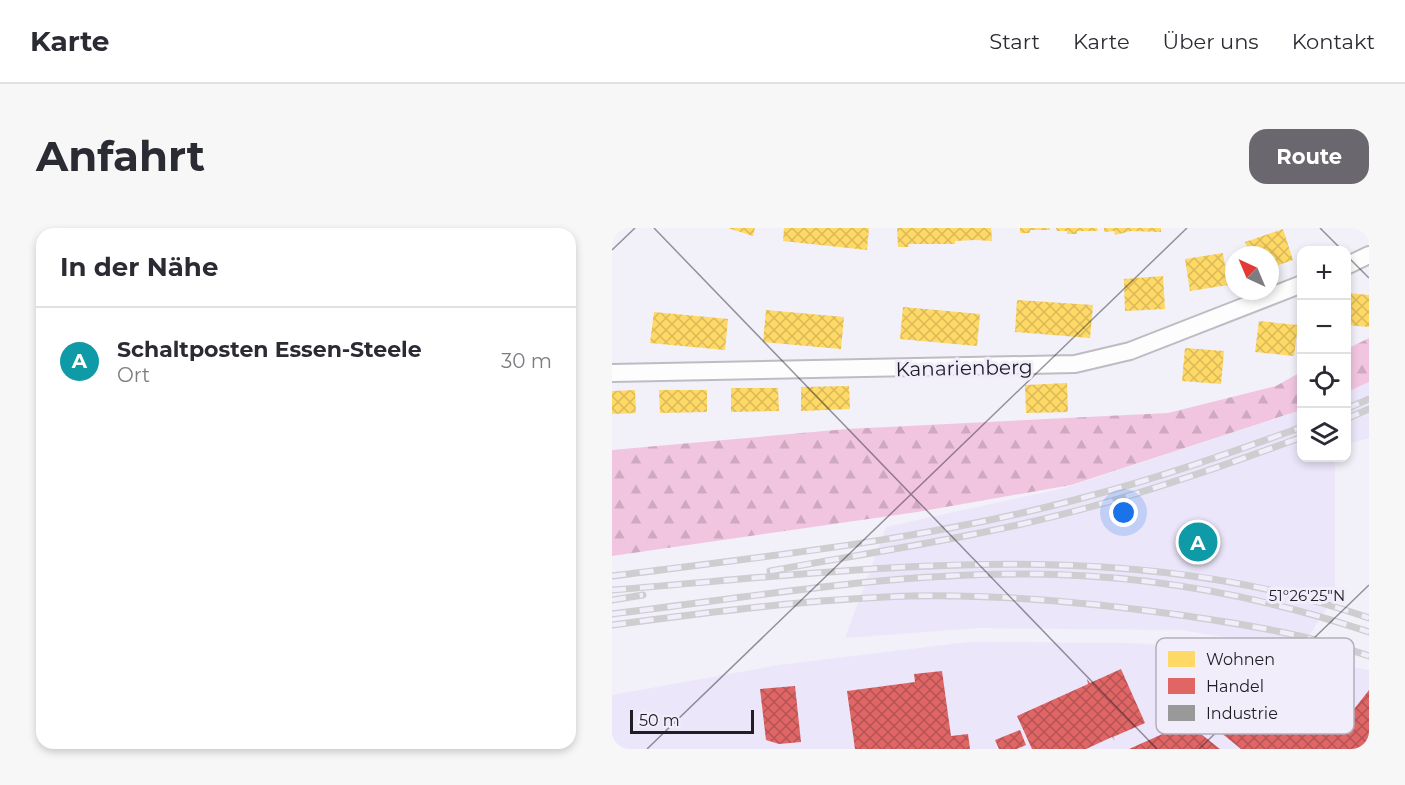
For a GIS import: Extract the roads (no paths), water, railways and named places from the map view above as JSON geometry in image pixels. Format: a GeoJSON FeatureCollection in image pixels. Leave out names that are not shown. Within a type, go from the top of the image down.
{"type":"FeatureCollection","features":[{"type":"Feature","properties":{"kind":"street"},"geometry":{"type":"LineString","coordinates":[[1351,264],[1369,255]]}},
{"type":"Feature","properties":{"kind":"street","name":"Kanarienberg"},"geometry":{"type":"LineString","coordinates":[[612,373],[1075,364],[1130,351],[1297,286]]}},
{"type":"Feature","properties":{"kind":"railway"},"geometry":{"type":"LineString","coordinates":[[1348,408],[1369,399]]}},
{"type":"Feature","properties":{"kind":"railway"},"geometry":{"type":"LineString","coordinates":[[1351,417],[1369,409]]}},
{"type":"Feature","properties":{"kind":"railway"},"geometry":{"type":"LineString","coordinates":[[612,576],[850,545],[1028,512],[1140,482],[1297,429]]}},
{"type":"Feature","properties":{"kind":"railway"},"geometry":{"type":"LineString","coordinates":[[770,571],[971,535],[1051,517],[1170,483],[1297,439]]}},
{"type":"Feature","properties":{"kind":"railway"},"geometry":{"type":"LineString","coordinates":[[612,590],[898,567],[994,564],[1088,566],[1183,575],[1276,591],[1369,618]]}},
{"type":"Feature","properties":{"kind":"railway"},"geometry":{"type":"LineString","coordinates":[[612,614],[865,582],[967,575],[1063,575],[1107,577],[1196,588],[1283,607],[1369,632]]}},
{"type":"Feature","properties":{"kind":"railway"},"geometry":{"type":"LineString","coordinates":[[612,600],[643,595]]}},
{"type":"Feature","properties":{"kind":"railway"},"geometry":{"type":"LineString","coordinates":[[612,625],[836,600],[911,596],[980,596],[1084,603],[1153,611],[1210,619],[1309,638]]}},
{"type":"Feature","properties":{"kind":"railway"},"geometry":{"type":"LineString","coordinates":[[1354,651],[1369,656]]}},
{"type":"Feature","properties":{"kind":"place","name":"Schaltposten Essen-Steele"},"geometry":{"type":"Point","coordinates":[1198,542]}}]}
